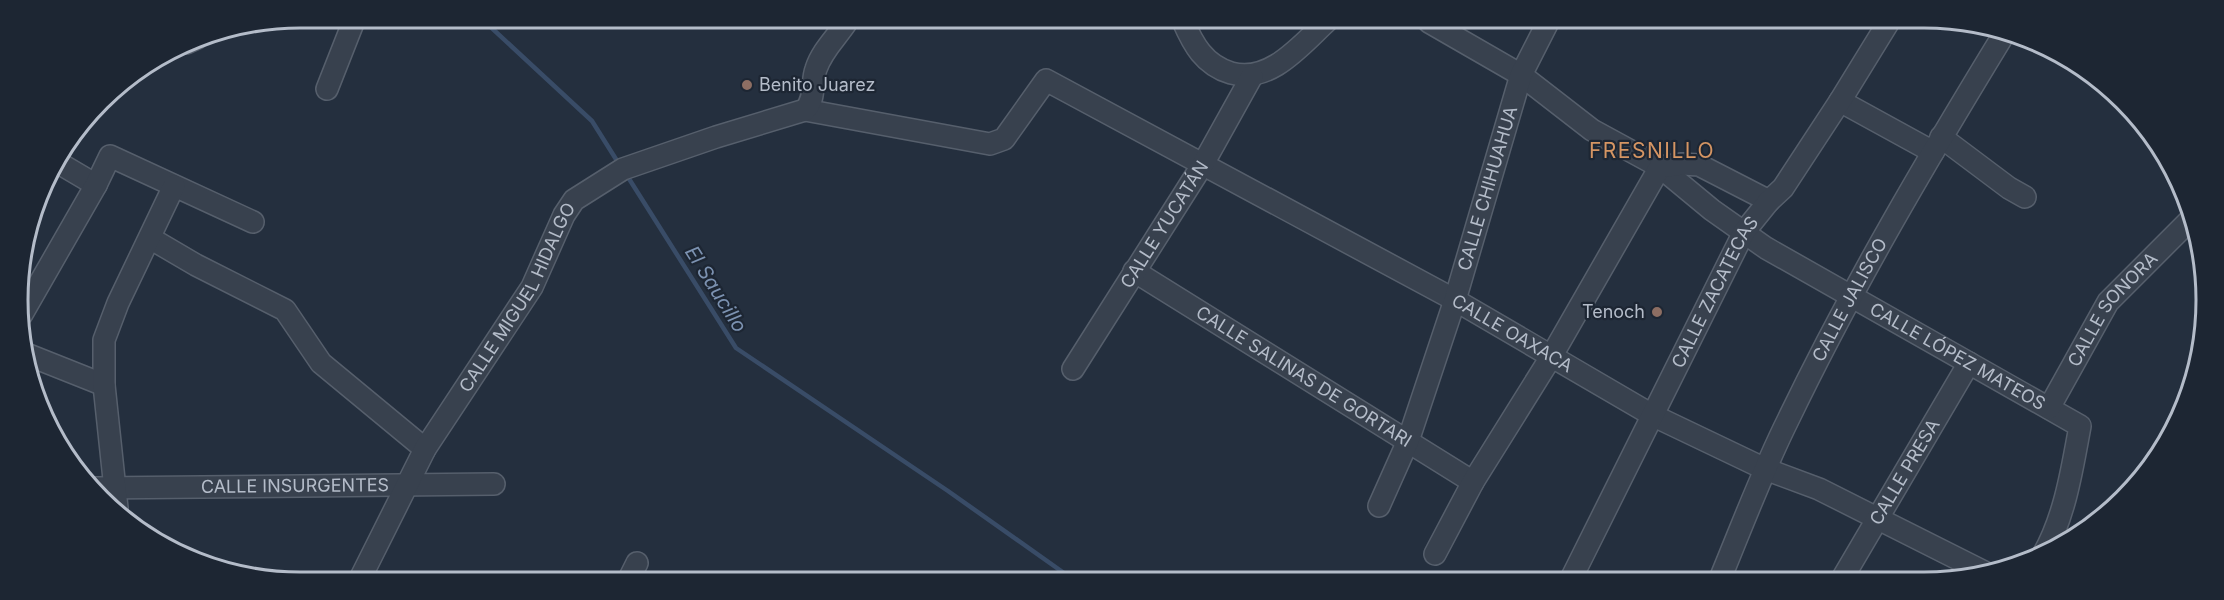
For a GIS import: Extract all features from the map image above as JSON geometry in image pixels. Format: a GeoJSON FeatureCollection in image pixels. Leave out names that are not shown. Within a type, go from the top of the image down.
{"type":"FeatureCollection","features":[{"type":"Feature","properties":{"kind":"street"},"geometry":{"type":"LineString","coordinates":[[327,89],[351,28]]}},
{"type":"Feature","properties":{"kind":"street"},"geometry":{"type":"LineString","coordinates":[[805,110],[812,101],[815,72],[821,57],[842,28]]}},
{"type":"Feature","properties":{"kind":"street"},"geometry":{"type":"LineString","coordinates":[[1187,28],[1199,52],[1207,60],[1219,69],[1243,76],[1252,76],[1269,70],[1289,56],[1319,28]]}},
{"type":"Feature","properties":{"kind":"street","name":"CALLE LÓPEZ MATEOS"},"geometry":{"type":"LineString","coordinates":[[1439,28],[1521,75],[1592,129],[1660,167],[1712,210],[1766,248],[2080,426],[2070,484],[2051,540]]}},
{"type":"Feature","properties":{"kind":"street","name":"CALLE CHIHUAHUA"},"geometry":{"type":"LineString","coordinates":[[1379,506],[1408,441],[1455,300],[1521,75],[1545,28]]}},
{"type":"Feature","properties":{"kind":"street","name":"CALLE ZACATECAS"},"geometry":{"type":"LineString","coordinates":[[1574,572],[1744,232],[1769,201],[1783,188],[1885,28]]}},
{"type":"Feature","properties":{"kind":"street","name":"CALLE JALISCO"},"geometry":{"type":"LineString","coordinates":[[1723,572],[1788,420],[1852,296],[1937,144],[2000,40]]}},
{"type":"Feature","properties":{"kind":"street","name":"CALLE YUCATÁN"},"geometry":{"type":"LineString","coordinates":[[1073,369],[1203,164],[1252,76]]}},
{"type":"Feature","properties":{"kind":"street","name":"CALLE OAXACA"},"geometry":{"type":"LineString","coordinates":[[805,110],[990,144],[1004,139],[1046,80],[1455,300],[1652,415],[1765,470],[1819,489],[1972,567]]}},
{"type":"Feature","properties":{"kind":"street"},"geometry":{"type":"LineString","coordinates":[[1840,101],[1937,144],[2025,197]]}},
{"type":"Feature","properties":{"kind":"street","name":"CALLE MIGUEL HIDALGO"},"geometry":{"type":"LineString","coordinates":[[365,572],[425,450],[532,287],[564,215],[574,200],[623,169],[805,110]]}},
{"type":"Feature","properties":{"kind":"street"},"geometry":{"type":"LineString","coordinates":[[28,303],[96,185],[110,156],[253,222]]}},
{"type":"Feature","properties":{"kind":"street"},"geometry":{"type":"LineString","coordinates":[[1435,554],[1473,482],[1551,357],[1660,167],[1682,164],[1699,165],[1769,201]]}},
{"type":"Feature","properties":{"kind":"street"},"geometry":{"type":"LineString","coordinates":[[64,166],[96,185]]}},
{"type":"Feature","properties":{"kind":"street"},"geometry":{"type":"LineString","coordinates":[[117,500],[104,385],[104,340],[118,303],[174,186]]}},
{"type":"Feature","properties":{"kind":"street","name":"CALLE SONORA"},"geometry":{"type":"LineString","coordinates":[[2049,408],[2108,302],[2185,225]]}},
{"type":"Feature","properties":{"kind":"street"},"geometry":{"type":"LineString","coordinates":[[150,238],[196,265],[285,310],[321,363],[425,450]]}},
{"type":"Feature","properties":{"kind":"street","name":"CALLE SALINAS DE GORTARI"},"geometry":{"type":"LineString","coordinates":[[1134,271],[1473,482]]}},
{"type":"Feature","properties":{"kind":"street"},"geometry":{"type":"LineString","coordinates":[[35,358],[104,385]]}},
{"type":"Feature","properties":{"kind":"street","name":"CALLE PRESA"},"geometry":{"type":"LineString","coordinates":[[1846,572],[1969,363]]}},
{"type":"Feature","properties":{"kind":"street","name":"CALLE INSURGENTES"},"geometry":{"type":"LineString","coordinates":[[104,487],[494,484]]}},
{"type":"Feature","properties":{"kind":"waterway","name":"El Saucillo"},"geometry":{"type":"LineString","coordinates":[[492,28],[592,121],[619,164]]}},
{"type":"Feature","properties":{"kind":"waterway","name":"El Saucillo"},"geometry":{"type":"LineString","coordinates":[[626,174],[736,348],[948,491],[1063,572]]}},
{"type":"Feature","properties":{"kind":"place","name":"Benito Juarez"},"geometry":{"type":"Point","coordinates":[747,85]}},
{"type":"Feature","properties":{"kind":"place","name":"Tenoch"},"geometry":{"type":"Point","coordinates":[1657,312]}},
{"type":"Feature","properties":{"kind":"district","name":"FRESNILLO"},"geometry":{"type":"Point","coordinates":[1652,151]}}]}
